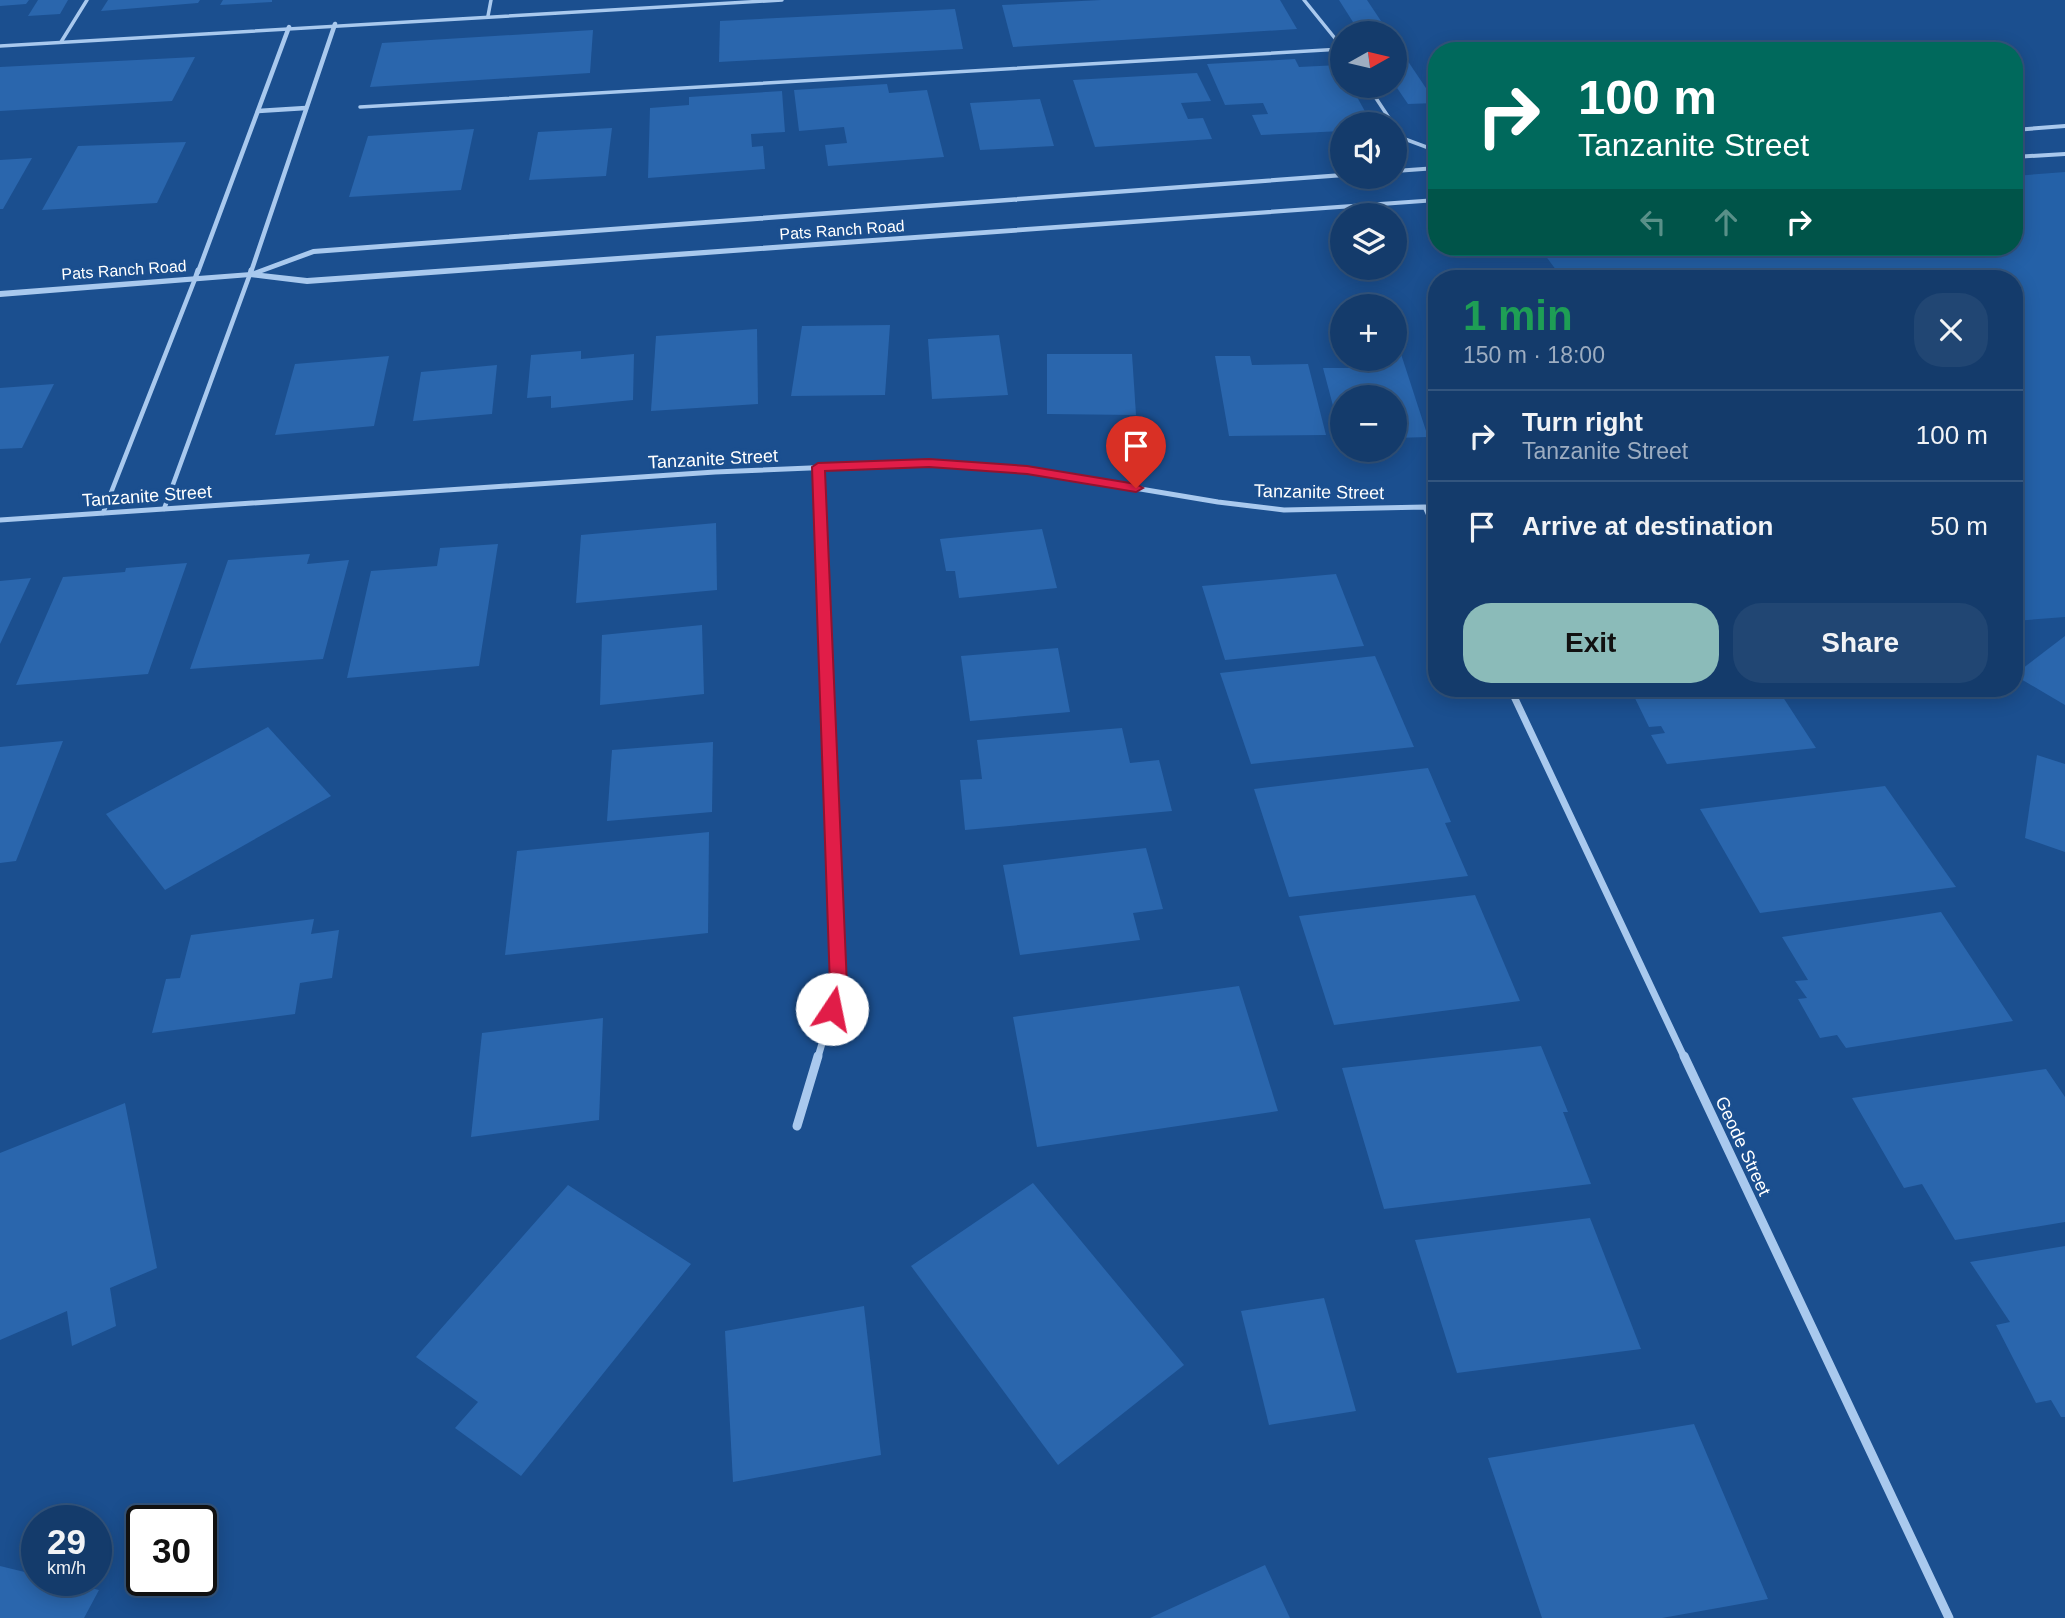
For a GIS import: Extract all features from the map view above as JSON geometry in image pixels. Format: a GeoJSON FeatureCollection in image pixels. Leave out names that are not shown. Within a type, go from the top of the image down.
{"type":"FeatureCollection","features":[{"type":"Feature","properties":{"kind":"street"},"geometry":{"type":"LineString","coordinates":[[250,274],[335,24]]}},
{"type":"Feature","properties":{"kind":"street"},"geometry":{"type":"LineString","coordinates":[[195,279],[289,27]]}},
{"type":"Feature","properties":{"kind":"street"},"geometry":{"type":"LineString","coordinates":[[258,111],[306,108]]}},
{"type":"Feature","properties":{"kind":"street"},"geometry":{"type":"LineString","coordinates":[[2023,129],[2065,126]]}},
{"type":"Feature","properties":{"kind":"street"},"geometry":{"type":"LineString","coordinates":[[2023,156],[2065,154]]}},
{"type":"Feature","properties":{"kind":"street"},"geometry":{"type":"LineString","coordinates":[[1407,170],[1428,169]]}},
{"type":"Feature","properties":{"kind":"street","name":"Pats Ranch Road"},"geometry":{"type":"LineString","coordinates":[[250,274],[313,252],[1330,176]]}},
{"type":"Feature","properties":{"kind":"street","name":"Pats Ranch Road"},"geometry":{"type":"LineString","coordinates":[[0,294],[250,274],[307,282],[1428,201]]}},
{"type":"Feature","properties":{"kind":"street","name":"Tanzanite Street"},"geometry":{"type":"LineString","coordinates":[[0,520],[818,467],[929,463],[1027,470],[1284,510],[1425,507],[1428,514]]}},
{"type":"Feature","properties":{"kind":"street"},"geometry":{"type":"LineString","coordinates":[[797,1126],[839,986],[818,467]]}},
{"type":"Feature","properties":{"kind":"street","name":"Geode Street"},"geometry":{"type":"LineString","coordinates":[[1514,697],[1949,1618]]}},
{"type":"Feature","properties":{"kind":"lane"},"geometry":{"type":"LineString","coordinates":[[61,42],[87,0]]}},
{"type":"Feature","properties":{"kind":"lane"},"geometry":{"type":"LineString","coordinates":[[488,16],[491,0]]}},
{"type":"Feature","properties":{"kind":"lane"},"geometry":{"type":"LineString","coordinates":[[0,46],[335,24],[782,0]]}},
{"type":"Feature","properties":{"kind":"lane"},"geometry":{"type":"LineString","coordinates":[[1304,0],[1330,33]]}},
{"type":"Feature","properties":{"kind":"lane"},"geometry":{"type":"LineString","coordinates":[[360,107],[1330,49]]}},
{"type":"Feature","properties":{"kind":"lane"},"geometry":{"type":"LineString","coordinates":[[1407,140],[1428,148]]}},
{"type":"Feature","properties":{"kind":"lane"},"geometry":{"type":"LineString","coordinates":[[164,509],[250,274]]}},
{"type":"Feature","properties":{"kind":"lane"},"geometry":{"type":"LineString","coordinates":[[103,513],[195,279]]}},
{"type":"Feature","properties":{"kind":"shaded area"},"geometry":{"type":"Polygon","coordinates":[[[2065,172],[2065,617],[2023,620],[2023,270],[1556,270],[1546,256],[2023,256],[2023,175],[2065,172]]]}},
{"type":"Feature","properties":{"kind":"building"},"geometry":{"type":"Polygon","coordinates":[[[0,0],[29,0],[26,4],[0,6],[0,0]]]}},
{"type":"Feature","properties":{"kind":"building"},"geometry":{"type":"Polygon","coordinates":[[[38,0],[68,0],[60,14],[28,16],[38,0]]]}},
{"type":"Feature","properties":{"kind":"building"},"geometry":{"type":"Polygon","coordinates":[[[108,0],[200,0],[198,3],[101,11],[108,0]]]}},
{"type":"Feature","properties":{"kind":"building"},"geometry":{"type":"Polygon","coordinates":[[[223,0],[272,0],[272,2],[220,5],[223,0]]]}},
{"type":"Feature","properties":{"kind":"building"},"geometry":{"type":"Polygon","coordinates":[[[1101,0],[1280,0],[1297,29],[1013,47],[1002,5],[1101,0]]]}},
{"type":"Feature","properties":{"kind":"building"},"geometry":{"type":"Polygon","coordinates":[[[1339,0],[1367,0],[1381,21],[1352,21],[1339,0]]]}},
{"type":"Feature","properties":{"kind":"building"},"geometry":{"type":"Polygon","coordinates":[[[955,9],[963,49],[719,62],[720,21],[955,9]]]}},
{"type":"Feature","properties":{"kind":"building"},"geometry":{"type":"Polygon","coordinates":[[[593,30],[590,73],[370,87],[382,43],[593,30]]]}},
{"type":"Feature","properties":{"kind":"building"},"geometry":{"type":"Polygon","coordinates":[[[195,57],[172,101],[0,111],[0,67],[195,57]]]}},
{"type":"Feature","properties":{"kind":"building"},"geometry":{"type":"Polygon","coordinates":[[[1295,59],[1299,67],[1330,65],[1330,98],[1358,98],[1365,112],[1330,112],[1330,132],[1261,135],[1252,115],[1268,114],[1263,103],[1225,105],[1207,64],[1295,59]]]}},
{"type":"Feature","properties":{"kind":"building"},"geometry":{"type":"Polygon","coordinates":[[[1407,60],[1428,91],[1428,103],[1408,104],[1404,98],[1407,98],[1407,60]]]}},
{"type":"Feature","properties":{"kind":"building"},"geometry":{"type":"Polygon","coordinates":[[[1197,73],[1211,101],[1181,103],[1188,119],[1203,118],[1212,139],[1095,147],[1073,80],[1197,73]]]}},
{"type":"Feature","properties":{"kind":"building"},"geometry":{"type":"Polygon","coordinates":[[[887,84],[889,93],[927,90],[944,157],[828,166],[825,145],[847,143],[844,127],[799,131],[794,90],[887,84]]]}},
{"type":"Feature","properties":{"kind":"building"},"geometry":{"type":"Polygon","coordinates":[[[782,91],[785,132],[751,134],[752,147],[763,146],[765,169],[648,178],[650,108],[689,105],[689,97],[782,91]]]}},
{"type":"Feature","properties":{"kind":"building"},"geometry":{"type":"Polygon","coordinates":[[[1040,99],[1054,146],[980,150],[970,103],[1040,99]]]}},
{"type":"Feature","properties":{"kind":"building"},"geometry":{"type":"Polygon","coordinates":[[[612,128],[606,176],[529,180],[538,132],[612,128]]]}},
{"type":"Feature","properties":{"kind":"building"},"geometry":{"type":"Polygon","coordinates":[[[474,129],[461,190],[349,197],[368,136],[474,129]]]}},
{"type":"Feature","properties":{"kind":"building"},"geometry":{"type":"Polygon","coordinates":[[[186,142],[157,203],[42,210],[78,146],[186,142]]]}},
{"type":"Feature","properties":{"kind":"building"},"geometry":{"type":"Polygon","coordinates":[[[32,158],[3,209],[0,209],[0,160],[32,158]]]}},
{"type":"Feature","properties":{"kind":"building"},"geometry":{"type":"Polygon","coordinates":[[[890,325],[885,395],[791,396],[802,326],[890,325]]]}},
{"type":"Feature","properties":{"kind":"building"},"geometry":{"type":"Polygon","coordinates":[[[757,329],[758,404],[651,411],[656,336],[757,329]]]}},
{"type":"Feature","properties":{"kind":"building"},"geometry":{"type":"Polygon","coordinates":[[[999,335],[1008,395],[932,399],[928,339],[999,335]]]}},
{"type":"Feature","properties":{"kind":"building"},"geometry":{"type":"Polygon","coordinates":[[[581,351],[581,359],[634,354],[633,400],[551,408],[551,396],[527,398],[531,355],[581,351]]]}},
{"type":"Feature","properties":{"kind":"building"},"geometry":{"type":"Polygon","coordinates":[[[1047,354],[1132,354],[1136,415],[1047,414],[1047,354]]]}},
{"type":"Feature","properties":{"kind":"building"},"geometry":{"type":"Polygon","coordinates":[[[389,356],[374,426],[275,435],[295,364],[389,356]]]}},
{"type":"Feature","properties":{"kind":"building"},"geometry":{"type":"Polygon","coordinates":[[[1215,356],[1250,356],[1252,365],[1308,364],[1326,435],[1229,436],[1215,356]]]}},
{"type":"Feature","properties":{"kind":"building"},"geometry":{"type":"Polygon","coordinates":[[[497,365],[492,414],[413,421],[421,372],[497,365]]]}},
{"type":"Feature","properties":{"kind":"building"},"geometry":{"type":"Polygon","coordinates":[[[1323,368],[1330,368],[1330,371],[1407,371],[1428,437],[1407,438],[1407,385],[1330,385],[1330,394],[1323,368]]]}},
{"type":"Feature","properties":{"kind":"building"},"geometry":{"type":"Polygon","coordinates":[[[54,384],[22,448],[0,449],[0,388],[54,384]]]}},
{"type":"Feature","properties":{"kind":"building"},"geometry":{"type":"Polygon","coordinates":[[[716,523],[717,590],[576,603],[581,535],[716,523]]]}},
{"type":"Feature","properties":{"kind":"building"},"geometry":{"type":"Polygon","coordinates":[[[1042,529],[1057,588],[959,598],[955,571],[946,571],[940,539],[1042,529]]]}},
{"type":"Feature","properties":{"kind":"building"},"geometry":{"type":"Polygon","coordinates":[[[498,544],[479,666],[347,678],[371,571],[437,566],[440,548],[498,544]]]}},
{"type":"Feature","properties":{"kind":"building"},"geometry":{"type":"Polygon","coordinates":[[[310,554],[307,564],[349,560],[323,659],[190,669],[228,560],[310,554]]]}},
{"type":"Feature","properties":{"kind":"building"},"geometry":{"type":"Polygon","coordinates":[[[187,563],[148,674],[16,685],[63,577],[187,563]]]}},
{"type":"Feature","properties":{"kind":"building"},"geometry":{"type":"Polygon","coordinates":[[[1336,574],[1364,646],[1225,660],[1202,586],[1336,574]]]}},
{"type":"Feature","properties":{"kind":"building"},"geometry":{"type":"Polygon","coordinates":[[[31,578],[0,644],[0,581],[31,578]]]}},
{"type":"Feature","properties":{"kind":"building"},"geometry":{"type":"Polygon","coordinates":[[[702,625],[704,694],[600,705],[602,635],[702,625]]]}},
{"type":"Feature","properties":{"kind":"building"},"geometry":{"type":"Polygon","coordinates":[[[2065,636],[2065,705],[2023,680],[2023,668],[2065,636]]]}},
{"type":"Feature","properties":{"kind":"building"},"geometry":{"type":"Polygon","coordinates":[[[1058,648],[1070,712],[970,721],[961,656],[1058,648]]]}},
{"type":"Feature","properties":{"kind":"building"},"geometry":{"type":"Polygon","coordinates":[[[1375,656],[1414,747],[1251,764],[1220,673],[1375,656]]]}},
{"type":"Feature","properties":{"kind":"building"},"geometry":{"type":"Polygon","coordinates":[[[1634,697],[1783,697],[1816,748],[1667,764],[1651,735],[1665,733],[1661,726],[1649,727],[1634,697]]]}},
{"type":"Feature","properties":{"kind":"building"},"geometry":{"type":"Polygon","coordinates":[[[268,727],[331,796],[165,890],[106,814],[268,727]]]}},
{"type":"Feature","properties":{"kind":"building"},"geometry":{"type":"Polygon","coordinates":[[[1122,728],[1130,763],[1159,760],[1172,811],[965,830],[960,780],[982,779],[977,740],[1122,728]]]}},
{"type":"Feature","properties":{"kind":"building"},"geometry":{"type":"Polygon","coordinates":[[[63,741],[16,861],[0,863],[0,747],[63,741]]]}},
{"type":"Feature","properties":{"kind":"building"},"geometry":{"type":"Polygon","coordinates":[[[713,742],[712,812],[607,821],[612,750],[713,742]]]}},
{"type":"Feature","properties":{"kind":"building"},"geometry":{"type":"Polygon","coordinates":[[[2037,755],[2065,764],[2065,852],[2025,838],[2037,755]]]}},
{"type":"Feature","properties":{"kind":"building"},"geometry":{"type":"Polygon","coordinates":[[[1428,768],[1451,822],[1445,823],[1468,876],[1289,897],[1254,789],[1428,768]]]}},
{"type":"Feature","properties":{"kind":"building"},"geometry":{"type":"Polygon","coordinates":[[[1885,786],[1956,887],[1760,913],[1700,809],[1885,786]]]}},
{"type":"Feature","properties":{"kind":"building"},"geometry":{"type":"Polygon","coordinates":[[[709,832],[708,933],[505,955],[517,851],[709,832]]]}},
{"type":"Feature","properties":{"kind":"building"},"geometry":{"type":"Polygon","coordinates":[[[1146,848],[1163,909],[1133,913],[1140,940],[1020,955],[1003,865],[1146,848]]]}},
{"type":"Feature","properties":{"kind":"building"},"geometry":{"type":"Polygon","coordinates":[[[1475,895],[1520,1001],[1334,1025],[1299,916],[1475,895]]]}},
{"type":"Feature","properties":{"kind":"building"},"geometry":{"type":"Polygon","coordinates":[[[1941,912],[2013,1021],[1846,1048],[1837,1035],[1820,1038],[1798,999],[1807,998],[1795,981],[1808,980],[1782,937],[1941,912]]]}},
{"type":"Feature","properties":{"kind":"building"},"geometry":{"type":"Polygon","coordinates":[[[314,919],[311,934],[339,930],[332,978],[300,983],[295,1014],[152,1033],[166,979],[180,978],[191,935],[314,919]]]}},
{"type":"Feature","properties":{"kind":"building"},"geometry":{"type":"Polygon","coordinates":[[[1239,986],[1278,1111],[1037,1147],[1013,1017],[1239,986]]]}},
{"type":"Feature","properties":{"kind":"building"},"geometry":{"type":"Polygon","coordinates":[[[603,1018],[599,1120],[471,1137],[482,1033],[603,1018]]]}},
{"type":"Feature","properties":{"kind":"building"},"geometry":{"type":"Polygon","coordinates":[[[1541,1046],[1568,1112],[1563,1112],[1591,1184],[1384,1209],[1342,1068],[1541,1046]]]}},
{"type":"Feature","properties":{"kind":"building"},"geometry":{"type":"Polygon","coordinates":[[[2046,1069],[2065,1097],[2065,1222],[1955,1240],[1922,1184],[1904,1188],[1852,1098],[2046,1069]]]}},
{"type":"Feature","properties":{"kind":"building"},"geometry":{"type":"Polygon","coordinates":[[[125,1103],[157,1268],[110,1288],[116,1326],[72,1346],[67,1311],[0,1340],[0,1153],[125,1103]]]}},
{"type":"Feature","properties":{"kind":"building"},"geometry":{"type":"Polygon","coordinates":[[[1033,1183],[1184,1365],[1058,1465],[911,1266],[1033,1183]]]}},
{"type":"Feature","properties":{"kind":"building"},"geometry":{"type":"Polygon","coordinates":[[[568,1185],[691,1264],[521,1476],[455,1428],[478,1402],[416,1357],[568,1185]]]}},
{"type":"Feature","properties":{"kind":"building"},"geometry":{"type":"Polygon","coordinates":[[[1590,1218],[1641,1349],[1457,1373],[1415,1240],[1590,1218]]]}},
{"type":"Feature","properties":{"kind":"building"},"geometry":{"type":"Polygon","coordinates":[[[2065,1246],[2065,1417],[2061,1417],[2051,1400],[2036,1403],[1996,1325],[2010,1322],[1970,1262],[2065,1246]]]}},
{"type":"Feature","properties":{"kind":"building"},"geometry":{"type":"Polygon","coordinates":[[[1324,1298],[1356,1411],[1269,1425],[1241,1311],[1324,1298]]]}},
{"type":"Feature","properties":{"kind":"building"},"geometry":{"type":"Polygon","coordinates":[[[864,1306],[881,1455],[733,1482],[725,1331],[864,1306]]]}},
{"type":"Feature","properties":{"kind":"building"},"geometry":{"type":"Polygon","coordinates":[[[1694,1424],[1768,1599],[1662,1618],[1542,1618],[1488,1458],[1694,1424]]]}},
{"type":"Feature","properties":{"kind":"building"},"geometry":{"type":"Polygon","coordinates":[[[1265,1565],[1290,1618],[1150,1618],[1265,1565]]]}},
{"type":"Feature","properties":{"kind":"building"},"geometry":{"type":"Polygon","coordinates":[[[0,1566],[21,1571],[21,1596],[96,1596],[84,1618],[0,1618],[0,1566]]]}},
{"type":"Feature","properties":{"kind":"route"},"geometry":{"type":"LineString","coordinates":[[832,1009],[839,986],[818,467],[929,463],[1027,470],[1136,488]]}}]}
